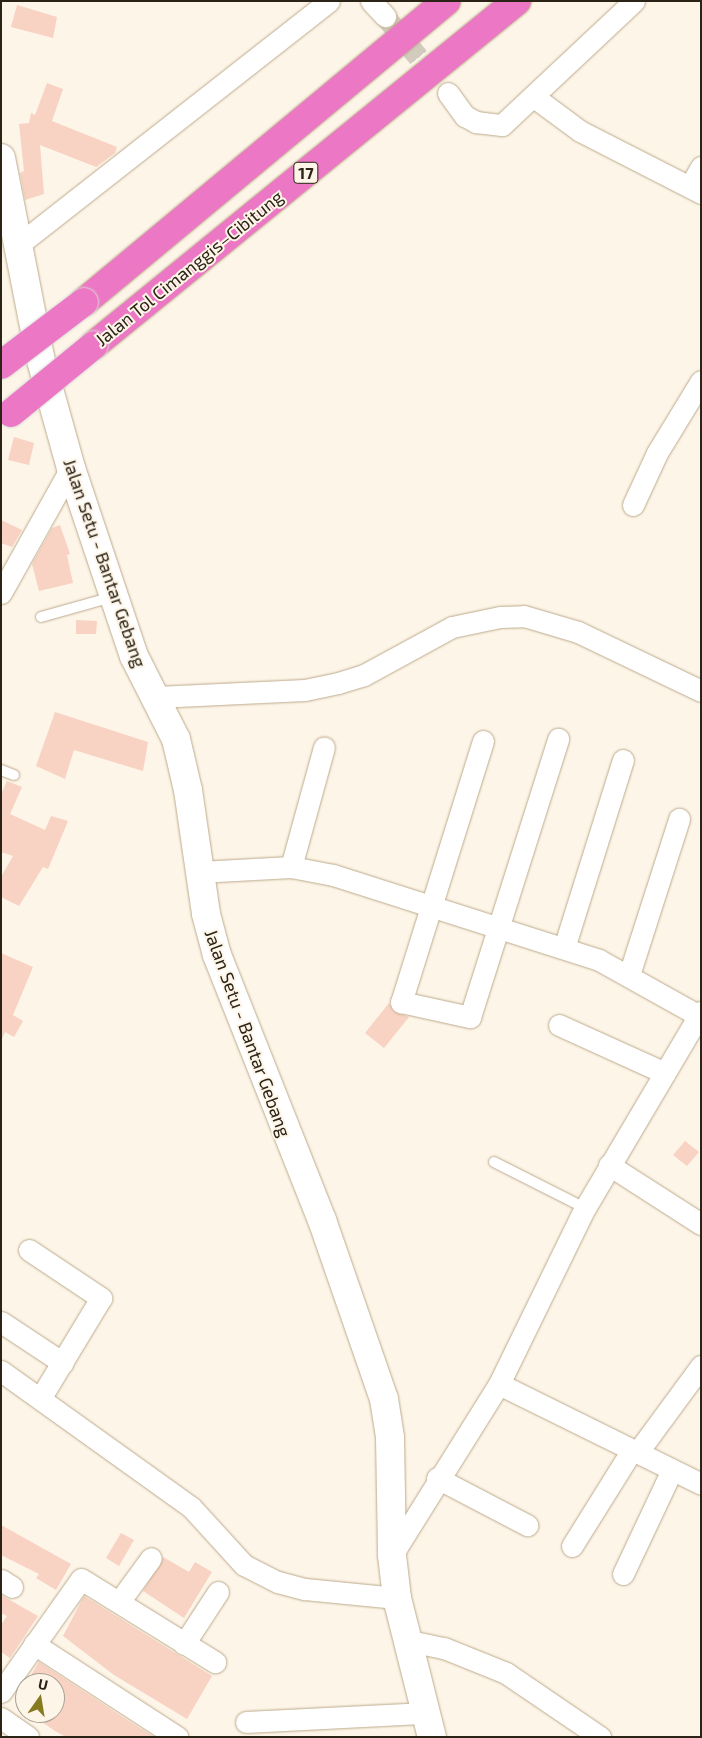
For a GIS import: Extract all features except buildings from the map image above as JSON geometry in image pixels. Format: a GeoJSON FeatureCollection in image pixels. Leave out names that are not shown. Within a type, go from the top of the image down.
{"type":"FeatureCollection","features":[{"type":"Feature","properties":{"kind":"highway","name":"17"},"geometry":{"type":"LineString","coordinates":[[1,365],[84,302],[446,1]]}},
{"type":"Feature","properties":{"kind":"highway","name":"Jalan Tol Cimanggis–Cibitung"},"geometry":{"type":"LineString","coordinates":[[6,417],[517,1]]}},
{"type":"Feature","properties":{"kind":"main road","name":"Jalan Setu - Bantar Gebang"},"geometry":{"type":"LineString","coordinates":[[1,158],[40,357],[71,468],[112,597],[134,656],[176,739],[188,790],[199,872],[217,955],[261,1075],[322,1220],[384,1399],[390,1438],[392,1555],[397,1598],[405,1640],[429,1725]]}},
{"type":"Feature","properties":{"kind":"street"},"geometry":{"type":"LineString","coordinates":[[18,245],[329,1]]}},
{"type":"Feature","properties":{"kind":"street"},"geometry":{"type":"LineString","coordinates":[[448,93],[465,116],[493,126],[510,120],[634,1]]}},
{"type":"Feature","properties":{"kind":"street"},"geometry":{"type":"LineString","coordinates":[[534,97],[580,131],[695,189],[701,167]]}},
{"type":"Feature","properties":{"kind":"street"},"geometry":{"type":"LineString","coordinates":[[633,505],[658,453],[701,381]]}},
{"type":"Feature","properties":{"kind":"street"},"geometry":{"type":"LineString","coordinates":[[1,593],[71,468]]}},
{"type":"Feature","properties":{"kind":"street"},"geometry":{"type":"LineString","coordinates":[[156,697],[306,690],[338,683],[364,675],[452,627],[500,617],[524,616],[578,632],[699,685]]}},
{"type":"Feature","properties":{"kind":"street"},"geometry":{"type":"LineString","coordinates":[[483,741],[429,906],[402,1004],[472,1016],[497,927],[558,739]]}},
{"type":"Feature","properties":{"kind":"street"},"geometry":{"type":"LineString","coordinates":[[291,867],[324,747]]}},
{"type":"Feature","properties":{"kind":"street"},"geometry":{"type":"LineString","coordinates":[[564,948],[623,760]]}},
{"type":"Feature","properties":{"kind":"street"},"geometry":{"type":"LineString","coordinates":[[629,974],[679,819]]}},
{"type":"Feature","properties":{"kind":"street"},"geometry":{"type":"LineString","coordinates":[[199,872],[291,867],[325,873],[564,948],[629,974],[700,1013],[585,1208],[499,1384],[437,1478],[392,1555]]}},
{"type":"Feature","properties":{"kind":"street"},"geometry":{"type":"LineString","coordinates":[[559,1025],[665,1073]]}},
{"type":"Feature","properties":{"kind":"street"},"geometry":{"type":"LineString","coordinates":[[609,1165],[701,1224]]}},
{"type":"Feature","properties":{"kind":"street"},"geometry":{"type":"LineString","coordinates":[[29,1250],[100,1296],[41,1398]]}},
{"type":"Feature","properties":{"kind":"street"},"geometry":{"type":"LineString","coordinates":[[1,1322],[62,1363]]}},
{"type":"Feature","properties":{"kind":"street"},"geometry":{"type":"LineString","coordinates":[[572,1546],[634,1452],[701,1366]]}},
{"type":"Feature","properties":{"kind":"street"},"geometry":{"type":"LineString","coordinates":[[1,1371],[191,1507],[230,1554],[258,1574],[336,1594],[397,1598]]}},
{"type":"Feature","properties":{"kind":"street"},"geometry":{"type":"LineString","coordinates":[[499,1384],[701,1484]]}},
{"type":"Feature","properties":{"kind":"street"},"geometry":{"type":"LineString","coordinates":[[623,1574],[672,1470]]}},
{"type":"Feature","properties":{"kind":"street"},"geometry":{"type":"LineString","coordinates":[[437,1478],[527,1525]]}},
{"type":"Feature","properties":{"kind":"street"},"geometry":{"type":"LineString","coordinates":[[119,1602],[151,1558]]}},
{"type":"Feature","properties":{"kind":"street"},"geometry":{"type":"LineString","coordinates":[[4,1681],[34,1644],[81,1579],[215,1662]]}},
{"type":"Feature","properties":{"kind":"street"},"geometry":{"type":"LineString","coordinates":[[184,1644],[218,1592]]}},
{"type":"Feature","properties":{"kind":"street"},"geometry":{"type":"LineString","coordinates":[[405,1640],[444,1648],[506,1673],[600,1737]]}},
{"type":"Feature","properties":{"kind":"street"},"geometry":{"type":"LineString","coordinates":[[34,1644],[177,1737]]}},
{"type":"Feature","properties":{"kind":"street"},"geometry":{"type":"LineString","coordinates":[[1,1718],[28,1737]]}},
{"type":"Feature","properties":{"kind":"street"},"geometry":{"type":"LineString","coordinates":[[246,1722],[429,1725]]}},
{"type":"Feature","properties":{"kind":"lane"},"geometry":{"type":"LineString","coordinates":[[41,617],[112,597]]}},
{"type":"Feature","properties":{"kind":"lane"},"geometry":{"type":"LineString","coordinates":[[1,770],[14,775]]}},
{"type":"Feature","properties":{"kind":"lane"},"geometry":{"type":"LineString","coordinates":[[494,1162],[585,1208]]}},
{"type":"Feature","properties":{"kind":"tunnel"},"geometry":{"type":"LineString","coordinates":[[385,16],[448,93]]}}]}
